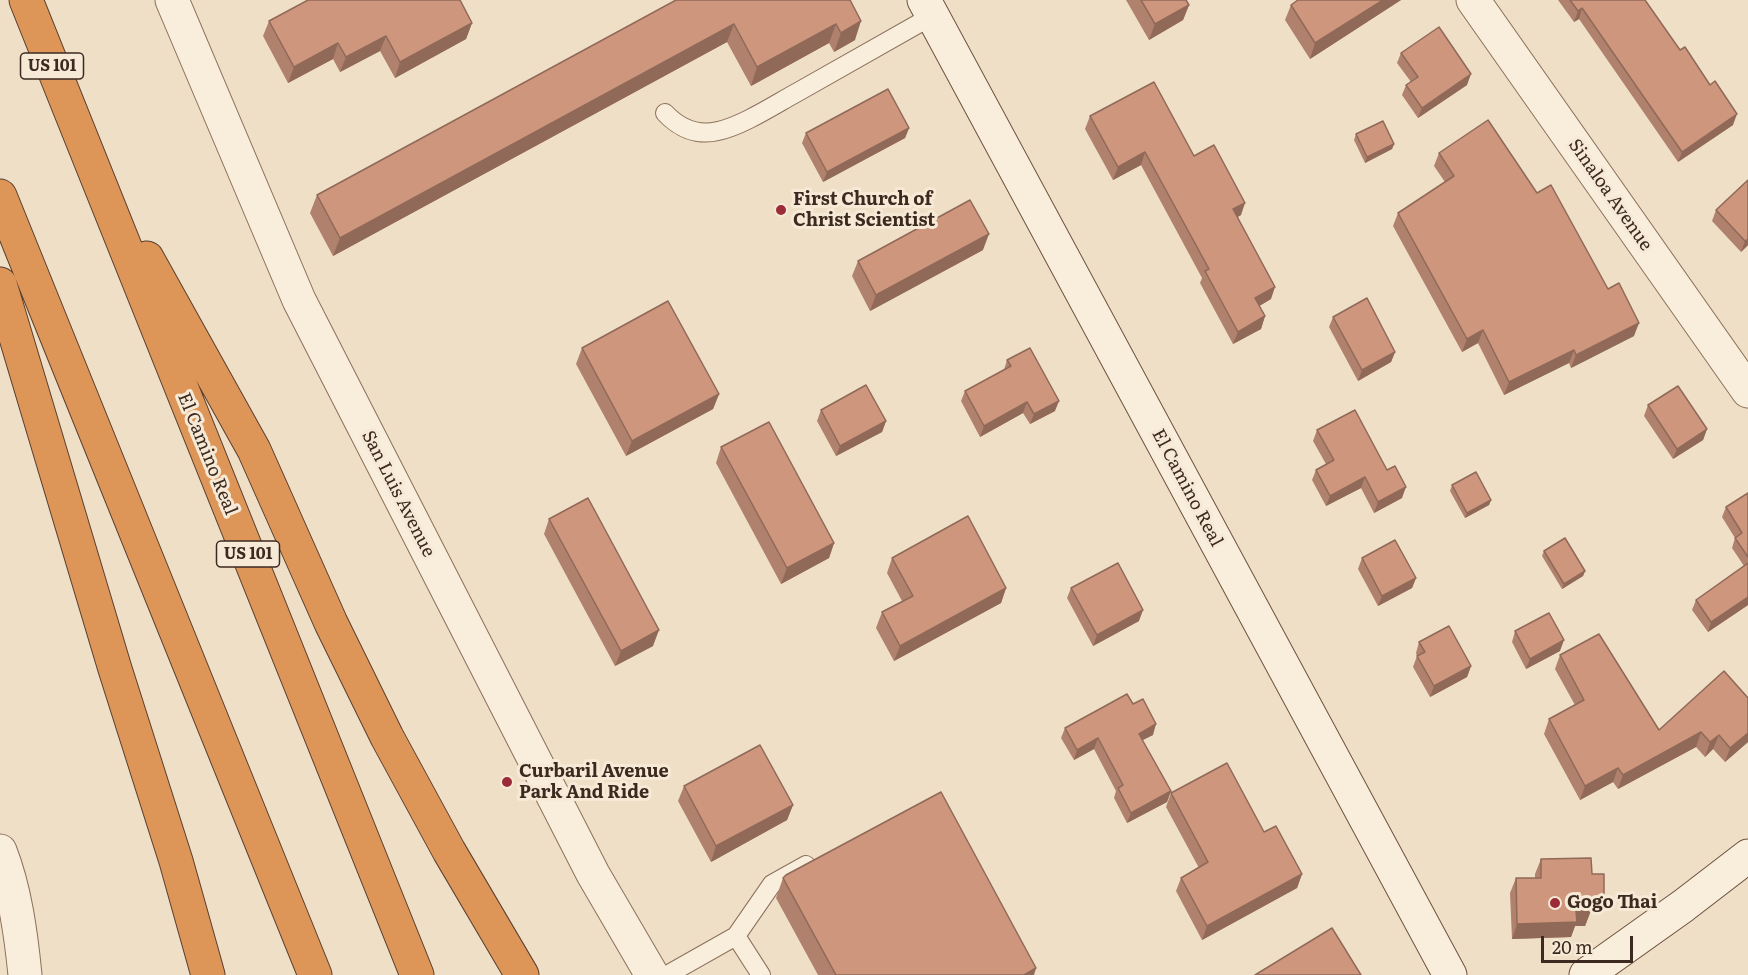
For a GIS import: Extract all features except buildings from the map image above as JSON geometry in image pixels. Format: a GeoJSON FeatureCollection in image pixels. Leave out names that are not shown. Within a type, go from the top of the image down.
{"type":"FeatureCollection","features":[{"type":"Feature","properties":{"kind":"highway","name":"El Camino Real"},"geometry":{"type":"LineString","coordinates":[[26,0],[417,975]]}},
{"type":"Feature","properties":{"kind":"highway"},"geometry":{"type":"LineString","coordinates":[[78,133],[254,450],[331,623],[387,737],[449,851],[522,975]]}},
{"type":"Feature","properties":{"kind":"highway"},"geometry":{"type":"LineString","coordinates":[[0,196],[315,975]]}},
{"type":"Feature","properties":{"kind":"highway"},"geometry":{"type":"LineString","coordinates":[[0,284],[115,669],[176,861],[208,975]]}},
{"type":"Feature","properties":{"kind":"street","name":"San Luis Avenue"},"geometry":{"type":"LineString","coordinates":[[172,0],[299,300],[593,874],[652,975]]}},
{"type":"Feature","properties":{"kind":"street","name":"Sinaloa Avenue"},"geometry":{"type":"LineString","coordinates":[[1473,0],[1748,391]]}},
{"type":"Feature","properties":{"kind":"street","name":"El Camino Real"},"geometry":{"type":"LineString","coordinates":[[928,8],[1450,975]]}},
{"type":"Feature","properties":{"kind":"street"},"geometry":{"type":"LineString","coordinates":[[0,851],[17,917],[25,975]]}},
{"type":"Feature","properties":{"kind":"street"},"geometry":{"type":"LineString","coordinates":[[1586,975],[1748,856]]}},
{"type":"Feature","properties":{"kind":"lane"},"geometry":{"type":"LineString","coordinates":[[665,113],[675,123],[690,131],[706,133],[720,131],[759,114],[928,8]]}},
{"type":"Feature","properties":{"kind":"lane"},"geometry":{"type":"LineString","coordinates":[[667,975],[736,936],[772,884],[823,856]]}},
{"type":"Feature","properties":{"kind":"lane"},"geometry":{"type":"LineString","coordinates":[[736,936],[761,975]]}},
{"type":"Feature","properties":{"kind":"place","name":"First Church of Christ Scientist"},"geometry":{"type":"Point","coordinates":[781,210]}},
{"type":"Feature","properties":{"kind":"place","name":"Curbaril Avenue Park And Ride"},"geometry":{"type":"Point","coordinates":[507,782]}},
{"type":"Feature","properties":{"kind":"place","name":"Gogo Thai"},"geometry":{"type":"Point","coordinates":[1555,903]}}]}
